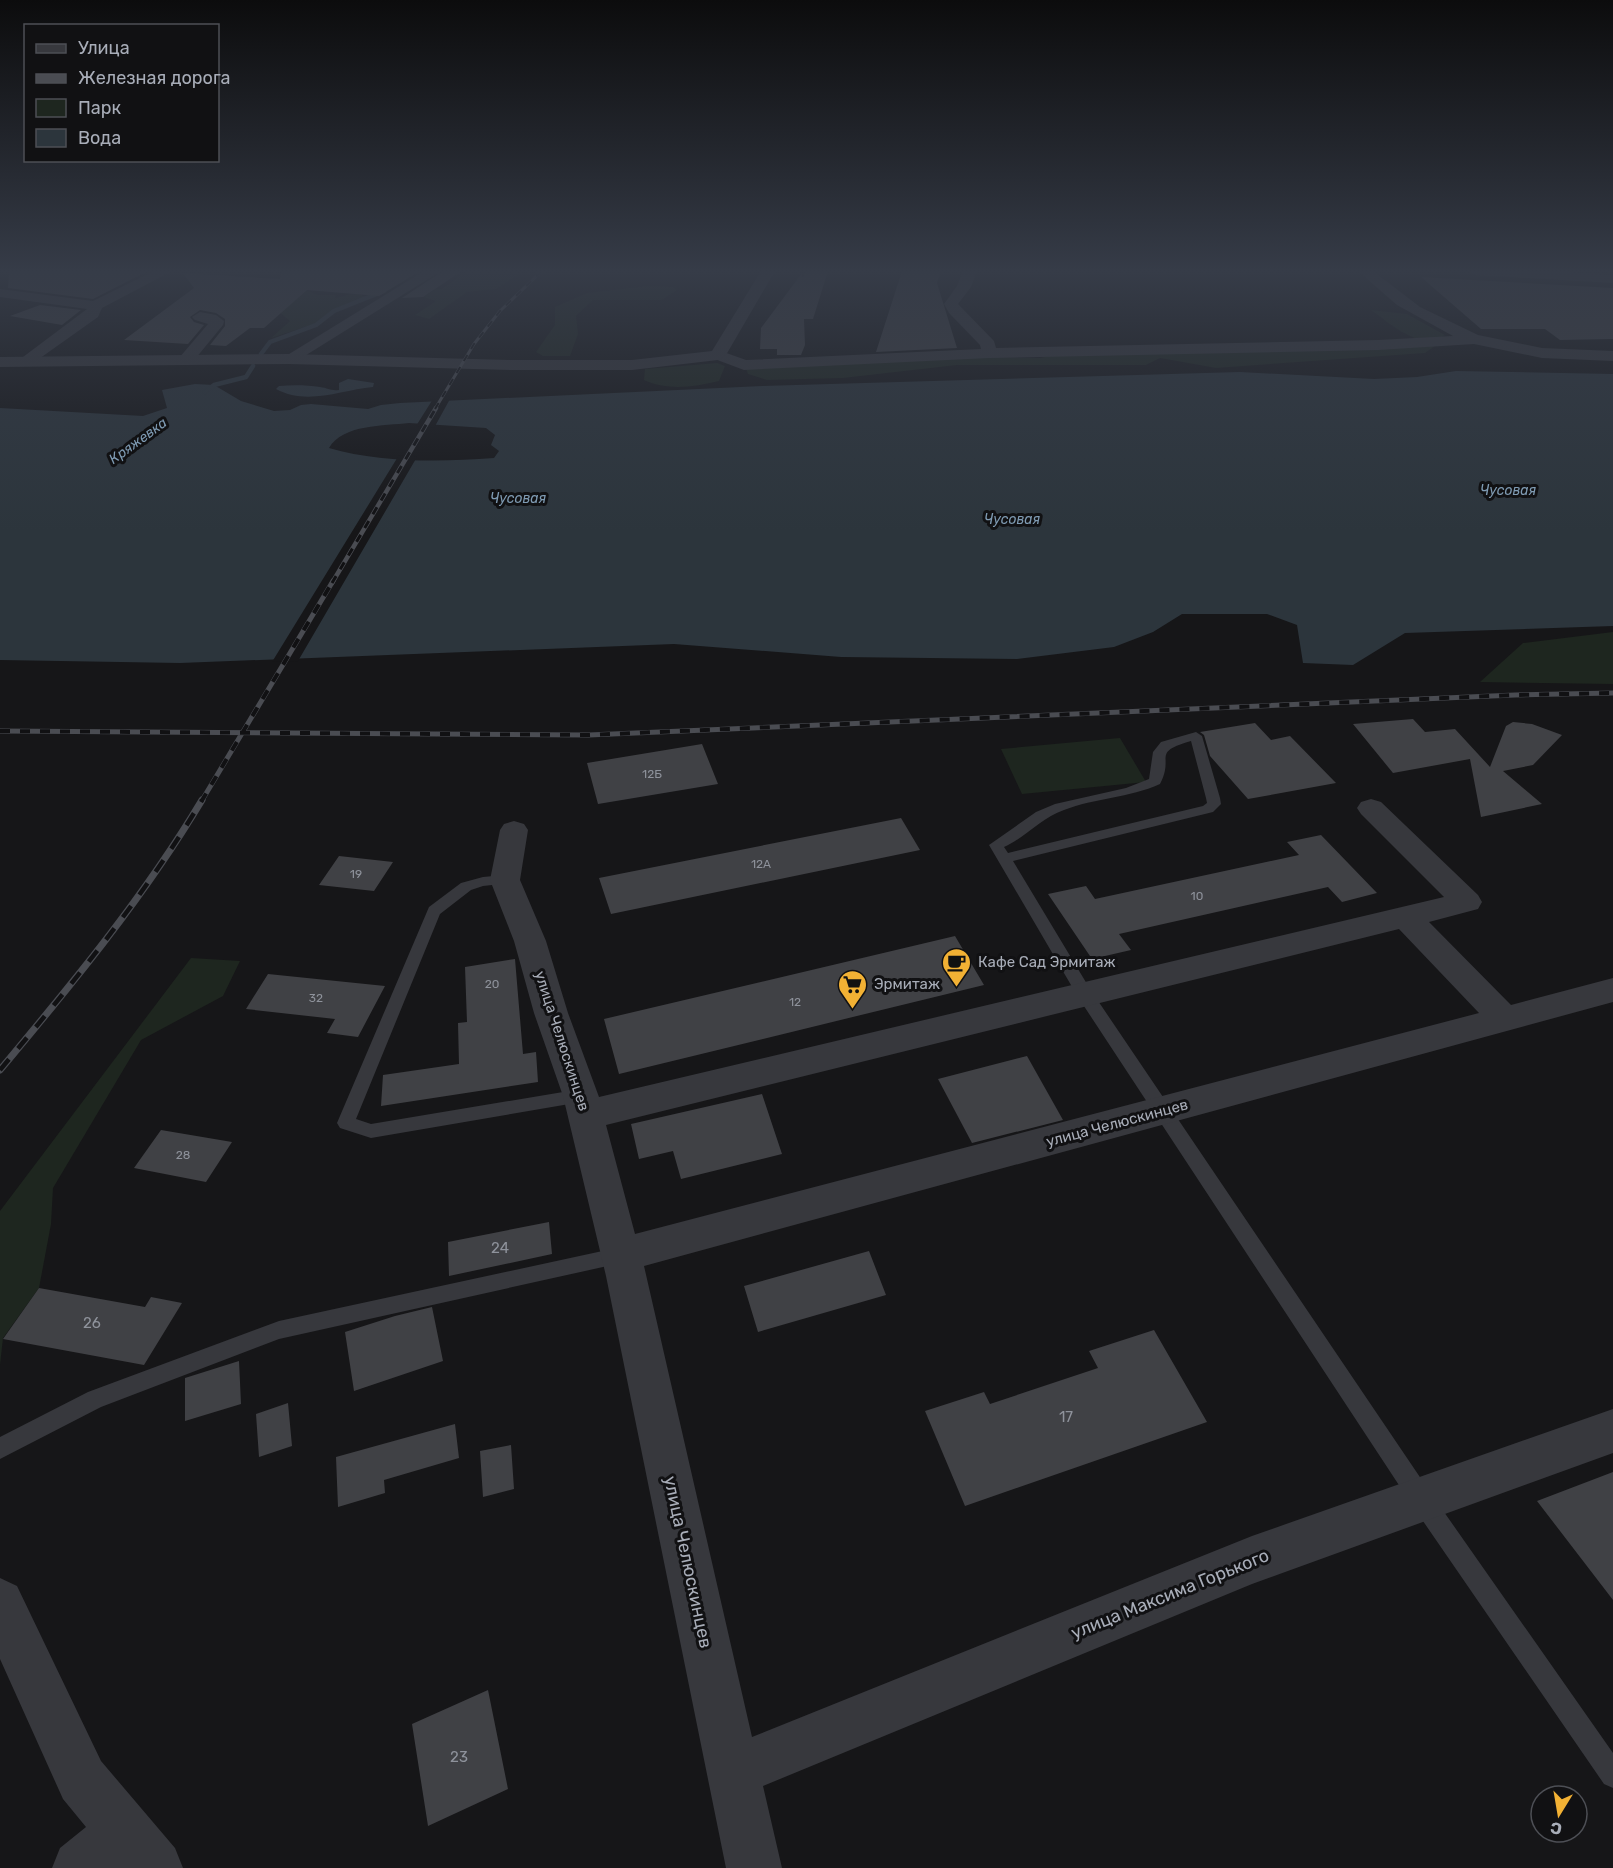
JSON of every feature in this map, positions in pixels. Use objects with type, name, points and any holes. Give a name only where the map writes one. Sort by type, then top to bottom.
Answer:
[{"type":"street","points":[[23,363],[30,358]]},
{"type":"street","points":[[0,362],[289,359],[511,365],[632,365],[691,358]]},
{"type":"street","points":[[726,358],[744,365],[883,358]]},
{"type":"street","points":[[584,1106],[1084,993],[1467,902],[1371,808]]},
{"type":"street","points":[[505,880],[514,830]]},
{"type":"street","name":"улица Челюскинцев","points":[[505,880],[530,941],[551,1013],[584,1106],[621,1255],[754,1868]]},
{"type":"street","points":[[1405,916],[1505,1019]]},
{"type":"street","name":"улица Челюскинцев","points":[[621,1255],[1613,990]]},
{"type":"street","name":"улица Максима Горького","points":[[733,1772],[1252,1560],[1613,1431]]},
{"type":"street","points":[[0,1603],[82,1780],[140,1850],[80,1868]]},
{"type":"lane","points":[[1004,859],[1208,809],[1214,804],[1196,736],[1165,746],[1159,752],[1155,781],[1143,788],[1082,800],[1044,812],[1015,836],[996,845],[1004,859],[1084,993],[1422,1500],[1612,1769]]},
{"type":"lane","points":[[505,880],[480,880],[454,893],[434,910],[346,1123],[371,1131],[584,1106]]},
{"type":"lane","points":[[0,1448],[95,1399],[279,1330],[621,1255]]},
{"type":"green space","points":[[964,358],[1160,358],[1146,365],[957,365],[843,378],[767,380],[748,374],[746,368]]},
{"type":"green space","points":[[1161,358],[1353,358],[1216,368]]},
{"type":"green space","points":[[717,363],[725,366],[719,381],[672,387],[644,380],[645,369]]},
{"type":"green space","points":[[1613,632],[1613,684],[1480,682],[1523,643]]},
{"type":"green space","points":[[1120,738],[1146,782],[1022,794],[1001,749]]},
{"type":"green space","points":[[191,958],[240,961],[223,996],[141,1040],[53,1188],[51,1224],[39,1288],[3,1338],[0,1365],[0,1211]]},
{"type":"water","name":"Чусовая","points":[[1456,371],[1613,374],[1613,626],[1405,633],[1353,665],[1303,663],[1297,625],[1267,614],[1182,614],[1153,632],[1114,647],[1017,659],[841,657],[674,644],[180,663],[0,660],[0,408],[143,416],[167,408],[162,390],[195,384],[214,385],[241,401],[274,411],[290,410],[311,404],[368,409],[400,403],[762,386],[1240,372],[1374,379],[1417,377]],"holes":[[[409,423],[486,428],[495,435],[491,445],[499,451],[494,458],[390,459],[329,448],[344,434],[376,426]]]},
{"type":"water","points":[[348,379],[374,383],[373,387],[312,397],[288,394],[276,389],[279,386],[300,385],[339,390],[339,383]]},
{"type":"pier","points":[[433,399],[450,399],[434,428],[416,426]]},
{"type":"pier","points":[[399,455],[417,457],[298,661],[272,662]]},
{"type":"building","points":[[1413,719],[1425,732],[1455,729],[1490,767],[1506,726],[1513,722],[1532,724],[1562,735],[1533,765],[1503,771],[1542,804],[1481,817],[1470,759],[1393,773],[1353,724]]},
{"type":"building","points":[[1255,723],[1271,740],[1290,736],[1336,783],[1248,799],[1210,756],[1204,735],[1200,732]]},
{"type":"building","points":[[702,744],[718,784],[598,804],[587,763]]},
{"type":"building","points":[[901,818],[920,850],[611,914],[599,878]]},
{"type":"building","points":[[1321,835],[1377,893],[1342,902],[1328,887],[1119,934],[1131,950],[1092,959],[1048,894],[1086,886],[1095,899],[1299,855],[1287,842]]},
{"type":"building","points":[[339,856],[393,862],[374,891],[319,885]]},
{"type":"building","points":[[955,936],[984,985],[619,1074],[604,1019]]},
{"type":"building","points":[[515,959],[523,1054],[536,1052],[538,1082],[381,1106],[383,1075],[459,1064],[458,1023],[467,1022],[465,967]]},
{"type":"building","points":[[268,974],[385,986],[358,1037],[327,1033],[335,1019],[246,1009]]},
{"type":"building","points":[[1027,1056],[1063,1120],[972,1143],[938,1079]]},
{"type":"building","points":[[762,1094],[782,1154],[681,1179],[673,1151],[639,1159],[631,1124]]},
{"type":"building","points":[[161,1130],[232,1142],[206,1182],[134,1168]]},
{"type":"building","points":[[549,1222],[552,1254],[449,1276],[448,1242]]},
{"type":"building","points":[[869,1251],[886,1295],[758,1332],[744,1286]]},
{"type":"building","points":[[39,1288],[145,1307],[151,1297],[182,1303],[144,1365],[3,1339]]},
{"type":"building","points":[[432,1307],[443,1361],[354,1391],[345,1332]]},
{"type":"building","points":[[1154,1330],[1207,1422],[965,1506],[925,1411],[984,1392],[990,1404],[1098,1368],[1089,1351]]},
{"type":"building","points":[[239,1361],[241,1404],[185,1421],[185,1378]]},
{"type":"building","points":[[288,1403],[292,1446],[259,1457],[256,1414]]},
{"type":"building","points":[[455,1424],[459,1458],[384,1480],[385,1493],[338,1507],[336,1457]]},
{"type":"building","points":[[511,1445],[514,1489],[483,1497],[480,1451]]},
{"type":"building","points":[[1613,1472],[1613,1600],[1537,1501]]},
{"type":"building","points":[[488,1690],[508,1789],[428,1826],[412,1724]]},
{"type":"waterway","name":"Кряжевка","points":[[205,392],[214,385],[246,377],[253,366]]},
{"type":"railway","points":[[435,409],[465,358]]},
{"type":"railway","points":[[332,583],[436,408]]},
{"type":"railway","points":[[242,733],[333,581]]},
{"type":"railway","points":[[242,733],[589,735],[1515,695],[1613,693]]},
{"type":"railway","points":[[0,731],[242,733]]},
{"type":"railway","points":[[201,802],[242,733]]},
{"type":"railway","points":[[0,1070],[132,905],[202,800]]},
{"type":"place","name":"Кафе Сад Эрмитаж","points":[[957,988]]},
{"type":"place","name":"Эрмитаж","points":[[853,1010]]}]
